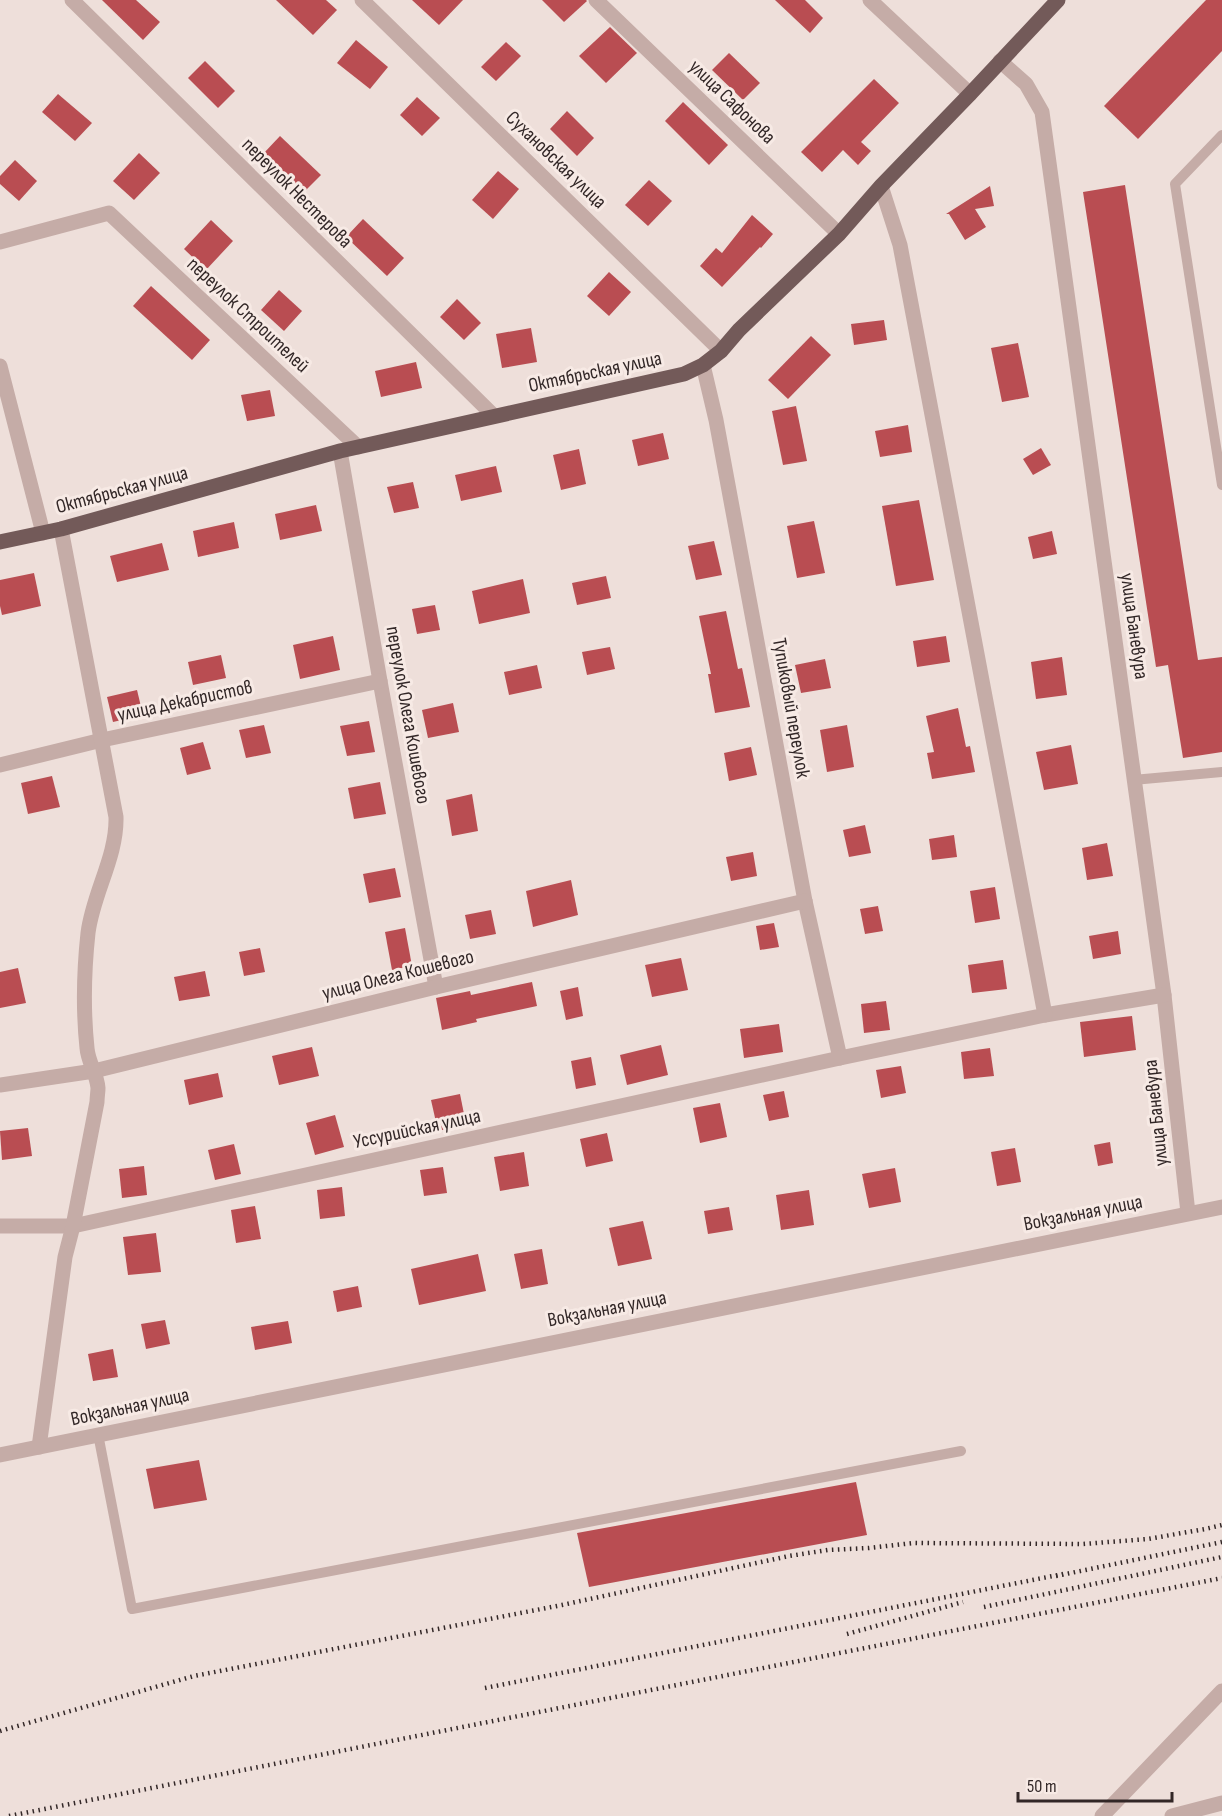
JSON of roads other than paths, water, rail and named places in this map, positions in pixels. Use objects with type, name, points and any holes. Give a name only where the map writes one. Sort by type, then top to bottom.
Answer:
[{"type":"main road","name":"Октябрьская улица","points":[[0,542],[61,529],[340,451],[684,374],[703,365],[721,351],[739,330],[838,234],[1058,0]]},
{"type":"street","name":"переулок Нестерова","points":[[72,0],[494,416]]},
{"type":"street","name":"Сухановская улица","points":[[362,0],[721,351]]},
{"type":"street","name":"улица Сафонова","points":[[596,0],[838,234]]},
{"type":"street","points":[[870,0],[970,94]]},
{"type":"street","name":"улица Баневура","points":[[1000,61],[1026,84],[1042,112],[1164,994],[1188,1213]]},
{"type":"street","points":[[881,186],[900,245],[1045,1015]]},
{"type":"street","name":"переулок Строителей","points":[[0,242],[109,213],[358,447]]},
{"type":"street","name":"Тупиковый переулок","points":[[703,365],[716,420],[805,901],[840,1058]]},
{"type":"street","points":[[0,366],[43,533]]},
{"type":"street","name":"переулок Олега Кошевого","points":[[340,451],[436,987]]},
{"type":"street","points":[[39,1448],[65,1257],[97,1102],[98,1087],[88,1058],[87,1046],[85,979],[88,931],[116,830],[116,817],[102,740],[61,529]]},
{"type":"street","name":"улица Декабристов","points":[[0,765],[102,740],[380,681]]},
{"type":"street","name":"улица Олега Кошевого","points":[[0,1085],[94,1071],[436,987],[805,901]]},
{"type":"street","name":"Уссурийская улица","points":[[0,1226],[73,1226],[840,1058],[1045,1015],[1164,994]]},
{"type":"street","name":"Вокзальная улица","points":[[0,1455],[1222,1207]]},
{"type":"street","points":[[1102,1816],[1222,1691]]},
{"type":"street","points":[[1172,1816],[1222,1803]]},
{"type":"lane","points":[[1222,135],[1176,184],[1222,485]]},
{"type":"lane","points":[[1133,780],[1222,772]]},
{"type":"lane","points":[[98,1434],[132,1609],[962,1451]]},
{"type":"railway","points":[[0,1731],[194,1676],[562,1605],[789,1556],[828,1550],[913,1543],[1083,1544],[1148,1539],[1222,1525]]},
{"type":"railway","points":[[1056,1576],[1222,1542]]},
{"type":"railway","points":[[984,1607],[1222,1557]]},
{"type":"railway","points":[[485,1688],[1063,1574]]},
{"type":"railway","points":[[9,1816],[1222,1578]]},
{"type":"railway","points":[[847,1634],[963,1602]]}]
